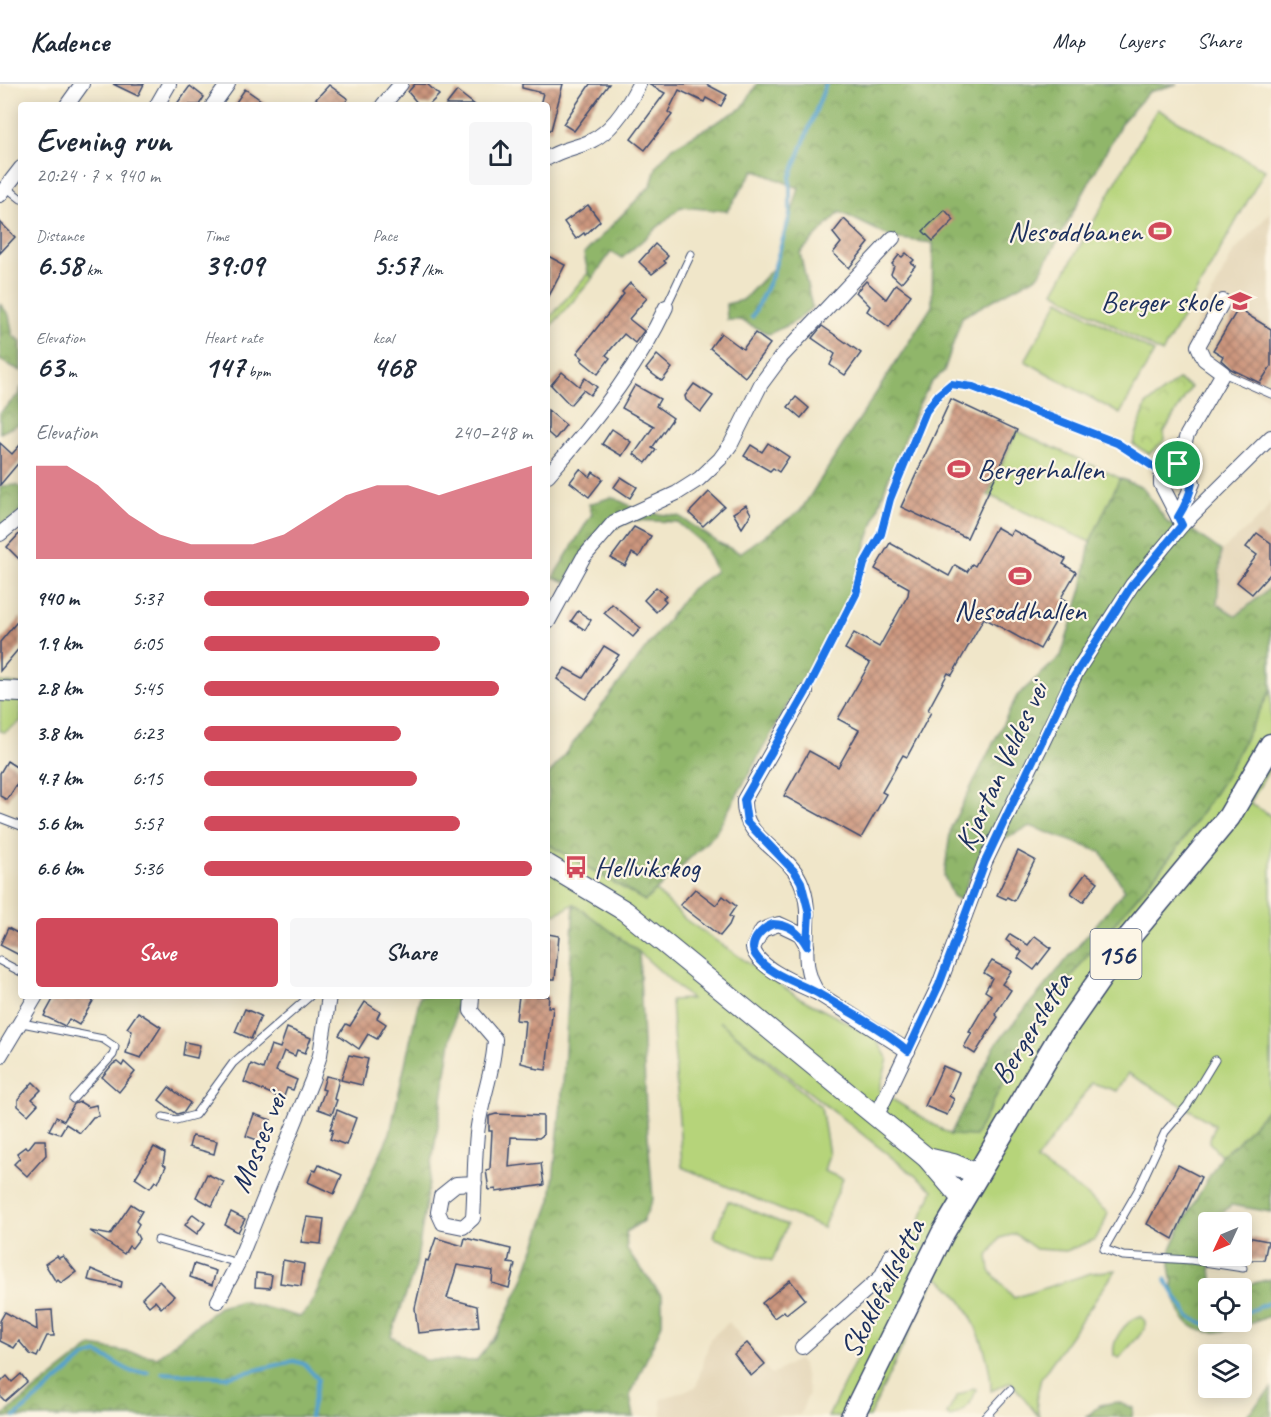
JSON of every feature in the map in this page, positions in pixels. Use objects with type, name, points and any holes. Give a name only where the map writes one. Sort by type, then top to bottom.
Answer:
[{"type":"main road","points":[[0,691],[18,692]]},
{"type":"main road","name":"Bergersletta","points":[[969,1187],[1080,1004],[1127,940],[1229,817],[1271,745]]},
{"type":"main road","points":[[550,866],[625,911],[927,1158],[969,1187]]},
{"type":"main road","points":[[927,1158],[953,1164],[969,1187]]},
{"type":"main road","name":"Skoklefallsletta","points":[[852,1417],[914,1289],[969,1187]]},
{"type":"street","points":[[69,102],[82,84]]},
{"type":"street","points":[[159,102],[169,84]]},
{"type":"street","points":[[215,102],[228,84]]},
{"type":"street","points":[[386,102],[401,84]]},
{"type":"street","points":[[550,157],[589,142],[603,132],[624,108],[639,84]]},
{"type":"street","points":[[3,191],[18,172]]},
{"type":"street","points":[[550,618],[584,558],[614,522],[677,493],[699,479],[720,459],[731,444],[761,384],[781,357],[893,238]]},
{"type":"street","points":[[1180,521],[1161,484],[1163,473],[1168,467],[1178,464],[1187,435],[1223,373],[1204,359],[1198,345],[1223,301]]},
{"type":"street","points":[[550,473],[606,406],[650,339],[666,307]]},
{"type":"street","name":"Kjartan Veldes vei","points":[[876,1117],[939,985],[985,862],[1068,686],[1132,585],[1180,521],[1271,437]]},
{"type":"street","name":"Kjartan Veldes vei","points":[[1178,464],[1188,468],[1193,483],[1180,521]]},
{"type":"street","points":[[0,534],[18,519]]},
{"type":"street","points":[[806,692],[754,781],[744,806],[747,822],[795,872],[801,882],[809,913],[807,969],[810,983],[819,994]]},
{"type":"street","points":[[807,946],[800,934],[791,928],[773,924],[757,935],[753,948],[756,957],[767,966],[819,994],[908,1051]]},
{"type":"street","points":[[0,1056],[34,999]]},
{"type":"street","name":"Mosses vei","points":[[218,1302],[238,1263],[312,1080],[320,1055],[329,999]]},
{"type":"street","points":[[472,999],[471,1011],[495,1040],[494,1066],[484,1090],[476,1136],[475,1183]]},
{"type":"street","points":[[802,1347],[881,1277],[892,1254]]},
{"type":"lane","points":[[3,191],[18,198]]},
{"type":"lane","points":[[666,307],[691,254]]},
{"type":"lane","points":[[1223,373],[1271,394]]},
{"type":"lane","points":[[806,692],[856,594],[864,564],[881,534],[890,499],[926,411],[939,394],[951,384],[973,387],[1117,443],[1163,473]]},
{"type":"lane","points":[[0,818],[18,825]]},
{"type":"lane","points":[[0,961],[18,970]]},
{"type":"lane","points":[[163,1117],[176,1120],[195,1115],[233,1063],[307,999]]},
{"type":"lane","points":[[22,1023],[37,1028],[96,1038],[115,1047],[114,1054],[73,1099]]},
{"type":"lane","points":[[1215,1060],[1187,1106],[1165,1132],[1138,1191],[1104,1249],[1123,1256],[1175,1258],[1243,1268]]},
{"type":"lane","points":[[158,1240],[238,1263]]},
{"type":"lane","points":[[985,1417],[1010,1390]]},
{"type":"shaded area","name":"Berger skole","points":[[1271,212],[1271,400],[1184,348],[1233,253]]},
{"type":"shaded area","points":[[1271,501],[1271,587],[1236,616],[1217,604],[1221,551],[1263,515]]},
{"type":"shaded area","points":[[729,1322],[772,1375],[798,1359],[803,1365],[809,1393],[800,1415],[662,1417],[661,1399],[696,1387],[710,1339]]},
{"type":"green space","points":[[757,84],[1177,84],[1149,92],[1122,122],[1039,275],[962,317],[944,371],[931,383],[918,406],[886,485],[851,591],[715,834],[645,901],[550,845],[550,773],[691,589],[716,571],[703,544],[677,522],[632,520],[591,539],[566,582],[553,577],[592,514],[589,504],[612,497],[645,513],[679,516],[719,543],[740,553],[801,510],[932,306],[933,243],[893,238],[840,212],[800,253],[812,307],[794,322],[769,334],[740,320],[727,320],[726,304],[743,300],[776,265],[799,188],[754,170],[727,211],[681,207],[622,258],[611,252],[593,278],[588,273],[584,254],[651,185],[657,165],[673,147],[742,108]]},
{"type":"green space","name":"Nesoddbanen","points":[[1157,109],[1265,170],[1162,353],[1054,292]]},
{"type":"green space","points":[[588,273],[593,278],[550,328],[550,318]]},
{"type":"green space","points":[[1059,300],[1154,352],[1120,414],[1025,361]]},
{"type":"green space","points":[[0,304],[9,315],[13,336],[18,339],[18,369],[0,360]]},
{"type":"green space","points":[[1178,380],[1191,387],[1164,432],[1165,440],[1149,454],[1133,444],[1146,405]]},
{"type":"green space","points":[[18,395],[18,424],[0,433],[0,413]]},
{"type":"green space","points":[[1017,431],[1120,478],[1090,542],[988,495]]},
{"type":"green space","points":[[1120,478],[1143,488],[1168,523],[1189,528],[1221,551],[1217,604],[1236,616],[1271,587],[1271,689],[1224,779],[1177,849],[1083,961],[1023,1045],[975,1136],[950,1135],[996,1044],[1125,890],[1101,852],[1030,826],[1004,839],[989,834],[960,900],[953,896],[944,876],[951,827],[1017,696],[1061,656],[1082,589],[1090,542]]},
{"type":"green space","points":[[0,486],[18,486],[18,514],[0,529]]},
{"type":"green space","points":[[0,682],[18,685],[18,723],[5,732],[0,731]]},
{"type":"green space","points":[[1271,689],[1271,766],[1250,803],[1271,816],[1271,1105],[1236,1144],[1221,1155],[1209,1142],[1215,1125],[1128,1073],[1117,1091],[1092,1083],[1036,1161],[1084,1193],[1108,1213],[1102,1229],[1094,1240],[1066,1251],[1036,1249],[1015,1234],[1000,1238],[988,1256],[990,1271],[1014,1298],[1091,1273],[1116,1270],[1041,1378],[1036,1400],[1039,1417],[1011,1382],[991,1391],[987,1361],[976,1327],[959,1297],[936,1277],[869,1417],[828,1417],[892,1286],[933,1190],[719,1021],[821,1107],[829,1154],[824,1171],[843,1179],[823,1228],[682,1167],[671,1000],[691,999],[639,952],[574,904],[556,914],[550,911],[550,845],[645,901],[656,891],[686,920],[798,997],[875,1037],[888,1059],[879,1091],[949,1134],[975,1136],[1023,1045],[1083,961],[1177,849],[1224,779]]},
{"type":"green space","points":[[574,904],[639,952],[646,1110],[653,1199],[643,1221],[626,1232],[627,1250],[662,1296],[662,1324],[630,1396],[634,1417],[1,1417],[92,1346],[157,1357],[219,1307],[242,1301],[300,1317],[310,1306],[390,1133],[419,999],[458,999],[416,1266],[391,1336],[425,1360],[476,1361],[498,1333],[523,1280],[551,1200],[563,1084]]},
{"type":"green space","points":[[1271,1105],[1271,1212],[1231,1205],[1224,1212],[1198,1212],[1198,1266],[1211,1266],[1212,1278],[1198,1278],[1198,1329],[1185,1321],[1177,1307],[1169,1257],[1188,1213],[1221,1155],[1236,1144]]},
{"type":"green space","points":[[728,1201],[787,1225],[772,1261],[713,1237]]},
{"type":"green space","points":[[1271,1279],[1271,1315],[1252,1323],[1252,1283]]},
{"type":"green space","points":[[1140,1316],[1145,1321],[1145,1329],[1119,1358],[1114,1355],[1117,1337],[1125,1326]]},
{"type":"green space","points":[[973,1388],[976,1389],[975,1394],[970,1403],[959,1413],[950,1417],[947,1414],[957,1396]]},
{"type":"green space","points":[[1271,1389],[1271,1417],[1245,1417]]},
{"type":"green space","points":[[1117,1402],[1133,1408],[1132,1417],[1086,1417],[1100,1405]]},
{"type":"building","points":[[113,84],[144,84],[138,96]]},
{"type":"building","points":[[415,84],[427,84],[439,95],[432,102],[416,102],[408,92]]},
{"type":"building","points":[[522,84],[563,84],[551,130],[550,102],[541,102],[543,93],[522,88]]},
{"type":"building","points":[[590,84],[609,84],[574,131],[563,124]]},
{"type":"building","points":[[648,84],[706,84],[727,95],[721,106],[706,98],[704,102],[679,90],[668,112],[672,115],[645,150],[631,139],[665,93]]},
{"type":"building","points":[[329,85],[348,99],[346,102],[315,102]]},
{"type":"building","points":[[190,86],[204,97],[201,102],[178,102]]},
{"type":"building","points":[[245,89],[264,102],[236,102]]},
{"type":"building","points":[[457,91],[471,102],[448,102]]},
{"type":"building","points":[[588,205],[600,221],[585,235],[584,233],[576,239],[564,222]]},
{"type":"building","points":[[945,210],[954,220],[933,241],[923,231]]},
{"type":"building","points":[[844,219],[869,243],[849,268],[833,253],[841,243],[833,233]]},
{"type":"building","points":[[0,222],[15,237],[0,253]]},
{"type":"building","points":[[655,244],[668,256],[664,261],[666,263],[652,274],[639,262]]},
{"type":"building","points":[[906,253],[914,260],[911,263],[915,266],[901,283],[891,274],[894,266],[892,264],[899,255],[902,257]]},
{"type":"building","points":[[550,257],[565,265],[550,294]]},
{"type":"building","points":[[866,281],[886,299],[896,284],[911,295],[889,327],[867,311],[870,306],[856,292]]},
{"type":"building","points":[[630,283],[647,298],[629,319],[644,331],[635,343],[624,334],[606,355],[610,358],[598,374],[581,360],[583,358],[577,353],[624,294],[622,292]]},
{"type":"building","points":[[1238,309],[1271,329],[1271,366],[1260,383],[1231,369],[1221,360],[1223,356],[1213,350]]},
{"type":"building","points":[[822,326],[861,353],[845,375],[830,365],[835,354],[812,338]]},
{"type":"building","points":[[721,333],[743,349],[755,333],[770,344],[745,377],[710,348]]},
{"type":"building","points":[[657,355],[672,368],[662,381],[646,369]]},
{"type":"building","points":[[562,372],[579,386],[585,378],[597,387],[590,395],[583,390],[570,405],[551,385]]},
{"type":"building","points":[[694,384],[713,396],[701,412],[686,400],[685,396]]},
{"type":"building","points":[[635,385],[660,399],[656,406],[673,418],[652,448],[656,450],[646,463],[634,454],[654,426],[622,408]]},
{"type":"building","points":[[796,397],[809,408],[801,418],[788,407]]},
{"type":"building","name":"Bergerhallen","points":[[951,399],[1017,430],[967,538],[901,507]]},
{"type":"building","points":[[550,412],[566,425],[555,439],[550,435]]},
{"type":"building","points":[[612,429],[631,442],[622,456],[602,444]]},
{"type":"building","points":[[0,443],[12,454],[18,447],[18,464],[0,485]]},
{"type":"building","points":[[768,443],[789,457],[779,472],[773,468],[770,471],[744,456],[751,445],[762,452]]},
{"type":"building","points":[[580,469],[590,477],[593,472],[603,479],[589,497],[570,482]]},
{"type":"building","points":[[621,477],[637,487],[630,498],[614,487]]},
{"type":"building","points":[[709,492],[724,506],[703,526],[689,513]]},
{"type":"building","points":[[746,505],[751,514],[742,528],[733,513]]},
{"type":"building","points":[[634,527],[651,536],[639,557],[632,553],[625,566],[611,558]]},
{"type":"building","points":[[996,527],[1010,535],[1013,530],[1066,559],[1063,564],[1076,572],[1061,598],[1067,601],[1040,649],[984,618],[952,675],[948,673],[928,710],[931,712],[907,757],[903,755],[882,792],[886,794],[861,838],[784,796],[809,751],[838,767],[859,730],[838,719],[870,663],[845,649],[854,633],[879,647],[908,595],[909,588],[875,569],[890,543],[949,576],[955,565],[967,572],[972,564],[975,566]]},
{"type":"building","points":[[1257,533],[1271,543],[1271,573],[1252,594],[1237,582],[1257,555],[1246,547]]},
{"type":"building","points":[[18,535],[18,558],[7,547]]},
{"type":"building","points":[[656,587],[666,596],[663,598],[666,601],[656,612],[644,600]]},
{"type":"building","points":[[612,604],[641,628],[633,637],[604,613]]},
{"type":"building","points":[[578,611],[591,620],[585,630],[571,621]]},
{"type":"building","points":[[18,621],[18,650],[0,671],[0,642]]},
{"type":"building","points":[[604,646],[619,655],[586,699],[557,679],[565,668],[583,678]]},
{"type":"building","points":[[7,761],[18,768],[18,783],[7,800],[0,796],[0,773]]},
{"type":"building","points":[[1018,851],[1035,860],[1014,901],[997,895]]},
{"type":"building","points":[[1086,873],[1098,882],[1083,902],[1071,893]]},
{"type":"building","points":[[695,889],[716,905],[723,896],[736,906],[729,916],[732,918],[729,925],[720,936],[680,905]]},
{"type":"building","points":[[8,928],[18,933],[18,954],[0,945]]},
{"type":"building","points":[[550,934],[559,936],[555,979],[550,979]]},
{"type":"building","points":[[1010,934],[1028,945],[1035,936],[1051,948],[1034,970],[1018,958],[1022,952],[1006,940]]},
{"type":"building","points":[[992,961],[1011,971],[1002,984],[1011,990],[995,1014],[998,1017],[975,1054],[964,1047],[972,1033],[969,1032],[991,995],[985,991],[992,978],[984,973]]},
{"type":"building","points":[[53,999],[94,999],[79,1025],[69,1019],[65,1026],[44,1016]]},
{"type":"building","points":[[519,999],[549,999],[548,1007],[553,1007],[546,1070],[521,1063],[525,1021],[516,1020]]},
{"type":"building","points":[[365,1002],[380,1012],[377,1018],[386,1024],[377,1039],[368,1034],[359,1049],[339,1035],[346,1024],[350,1026]]},
{"type":"building","points":[[245,1009],[261,1016],[251,1039],[235,1032]]},
{"type":"building","points":[[138,1012],[161,1027],[141,1058],[126,1053],[132,1031],[127,1028]]},
{"type":"building","points":[[287,1028],[311,1038],[305,1053],[297,1050],[295,1056],[284,1051],[276,1071],[297,1080],[293,1090],[287,1088],[283,1099],[244,1082],[251,1064],[263,1069],[271,1045],[280,1048]]},
{"type":"building","points":[[185,1042],[200,1045],[197,1058],[183,1055]]},
{"type":"building","points":[[349,1055],[368,1059],[362,1085],[341,1080]]},
{"type":"building","points":[[117,1062],[122,1066],[124,1062],[135,1072],[119,1092],[102,1077]]},
{"type":"building","points":[[943,1066],[959,1073],[949,1096],[954,1099],[947,1115],[925,1106]]},
{"type":"building","points":[[326,1076],[339,1079],[334,1099],[337,1100],[332,1114],[318,1109],[325,1090],[322,1089]]},
{"type":"building","points":[[33,1082],[41,1090],[32,1099],[38,1104],[28,1115],[18,1106],[18,1099]]},
{"type":"building","points":[[169,1087],[190,1103],[184,1112],[177,1114],[159,1100]]},
{"type":"building","points":[[80,1102],[88,1107],[96,1105],[99,1116],[93,1117],[80,1133],[66,1124],[60,1134],[49,1130],[56,1117],[64,1121],[74,1104]]},
{"type":"building","points":[[337,1110],[356,1118],[346,1145],[330,1139],[333,1130],[330,1129]]},
{"type":"building","points":[[254,1114],[271,1120],[263,1142],[246,1136]]},
{"type":"building","points":[[496,1114],[543,1116],[543,1135],[539,1138],[511,1137],[509,1167],[541,1163],[544,1185],[496,1192],[496,1189],[489,1190],[486,1170],[490,1169],[492,1131],[489,1131],[489,1116]]},
{"type":"building","points":[[192,1136],[217,1141],[214,1154],[189,1147]]},
{"type":"building","points":[[35,1140],[45,1140],[46,1155],[27,1176],[14,1164],[20,1158],[17,1153],[25,1147],[28,1149]]},
{"type":"building","points":[[154,1147],[165,1153],[163,1164],[166,1166],[158,1183],[155,1181],[150,1188],[135,1178]]},
{"type":"building","points":[[319,1165],[342,1175],[334,1194],[308,1182],[313,1170],[316,1171]]},
{"type":"building","points":[[1178,1165],[1201,1177],[1173,1239],[1147,1224]]},
{"type":"building","points":[[207,1174],[224,1182],[212,1206],[196,1197]]},
{"type":"building","points":[[131,1204],[142,1211],[136,1221],[139,1224],[135,1231],[139,1239],[132,1248],[129,1246],[124,1254],[90,1231],[110,1235]]},
{"type":"building","points":[[231,1212],[245,1219],[238,1232],[225,1225]]},
{"type":"building","points":[[193,1214],[205,1223],[197,1234],[185,1225]]},
{"type":"building","points":[[307,1217],[324,1219],[321,1244],[301,1242]]},
{"type":"building","points":[[436,1238],[463,1246],[465,1238],[511,1249],[508,1263],[515,1264],[509,1288],[492,1283],[493,1271],[457,1265],[447,1298],[477,1306],[479,1327],[418,1333],[415,1308],[426,1260],[428,1261]]},
{"type":"building","points":[[1252,1238],[1268,1241],[1264,1260],[1252,1260]]},
{"type":"building","points":[[57,1256],[59,1258],[63,1256],[76,1272],[61,1283],[58,1280],[56,1282],[45,1264]]},
{"type":"building","points":[[283,1260],[304,1264],[301,1286],[280,1283]]},
{"type":"building","points":[[194,1264],[216,1271],[212,1285],[190,1277]]},
{"type":"building","points":[[91,1269],[122,1282],[121,1287],[88,1280]]},
{"type":"building","points":[[256,1273],[272,1275],[270,1288],[255,1287]]},
{"type":"building","points":[[790,1280],[805,1299],[786,1314],[784,1311],[774,1318],[762,1303]]},
{"type":"building","points":[[159,1281],[174,1296],[161,1308],[155,1301],[149,1306],[142,1298]]},
{"type":"building","points":[[52,1310],[54,1336],[47,1336],[37,1357],[30,1354],[19,1341],[14,1348],[0,1341],[0,1321],[5,1312],[37,1330],[36,1311]]},
{"type":"building","points":[[747,1343],[765,1364],[751,1376],[734,1354]]},
{"type":"building","points":[[21,1374],[27,1382],[5,1401],[0,1396],[0,1383],[7,1376],[12,1382]]},
{"type":"waterway","points":[[752,317],[772,276],[790,215],[790,178],[826,84]]},
{"type":"waterway","points":[[1165,1279],[1189,1317],[1198,1321]]},
{"type":"waterway","points":[[1252,1310],[1271,1302]]},
{"type":"waterway","points":[[15,1417],[85,1357],[98,1353],[132,1372],[148,1372]]},
{"type":"waterway","points":[[162,1373],[226,1377],[294,1361],[304,1364],[318,1379],[310,1417]]},
{"type":"place","name":"Nesoddbanen","points":[[1160,231]]},
{"type":"place","name":"Berger skole","points":[[1240,301]]},
{"type":"place","name":"Bergerhallen","points":[[959,469]]},
{"type":"place","name":"Nesoddhallen","points":[[1020,576]]},
{"type":"place","name":"Hellvikskog","points":[[576,867]]},
{"type":"route","points":[[951,384],[973,387],[1117,443],[1139,455],[1163,473],[1168,467],[1178,464],[1188,468],[1192,474],[1193,483],[1184,508],[1178,517],[1182,525],[1132,585],[1068,686],[985,862],[939,985],[908,1051],[898,1042],[760,961],[754,952],[754,941],[762,930],[773,924],[791,928],[800,934],[807,946],[809,913],[801,882],[788,864],[757,835],[747,822],[744,814],[744,800],[841,626],[856,594],[864,564],[881,534],[890,499],[910,448],[926,411],[939,394],[951,384]]}]
